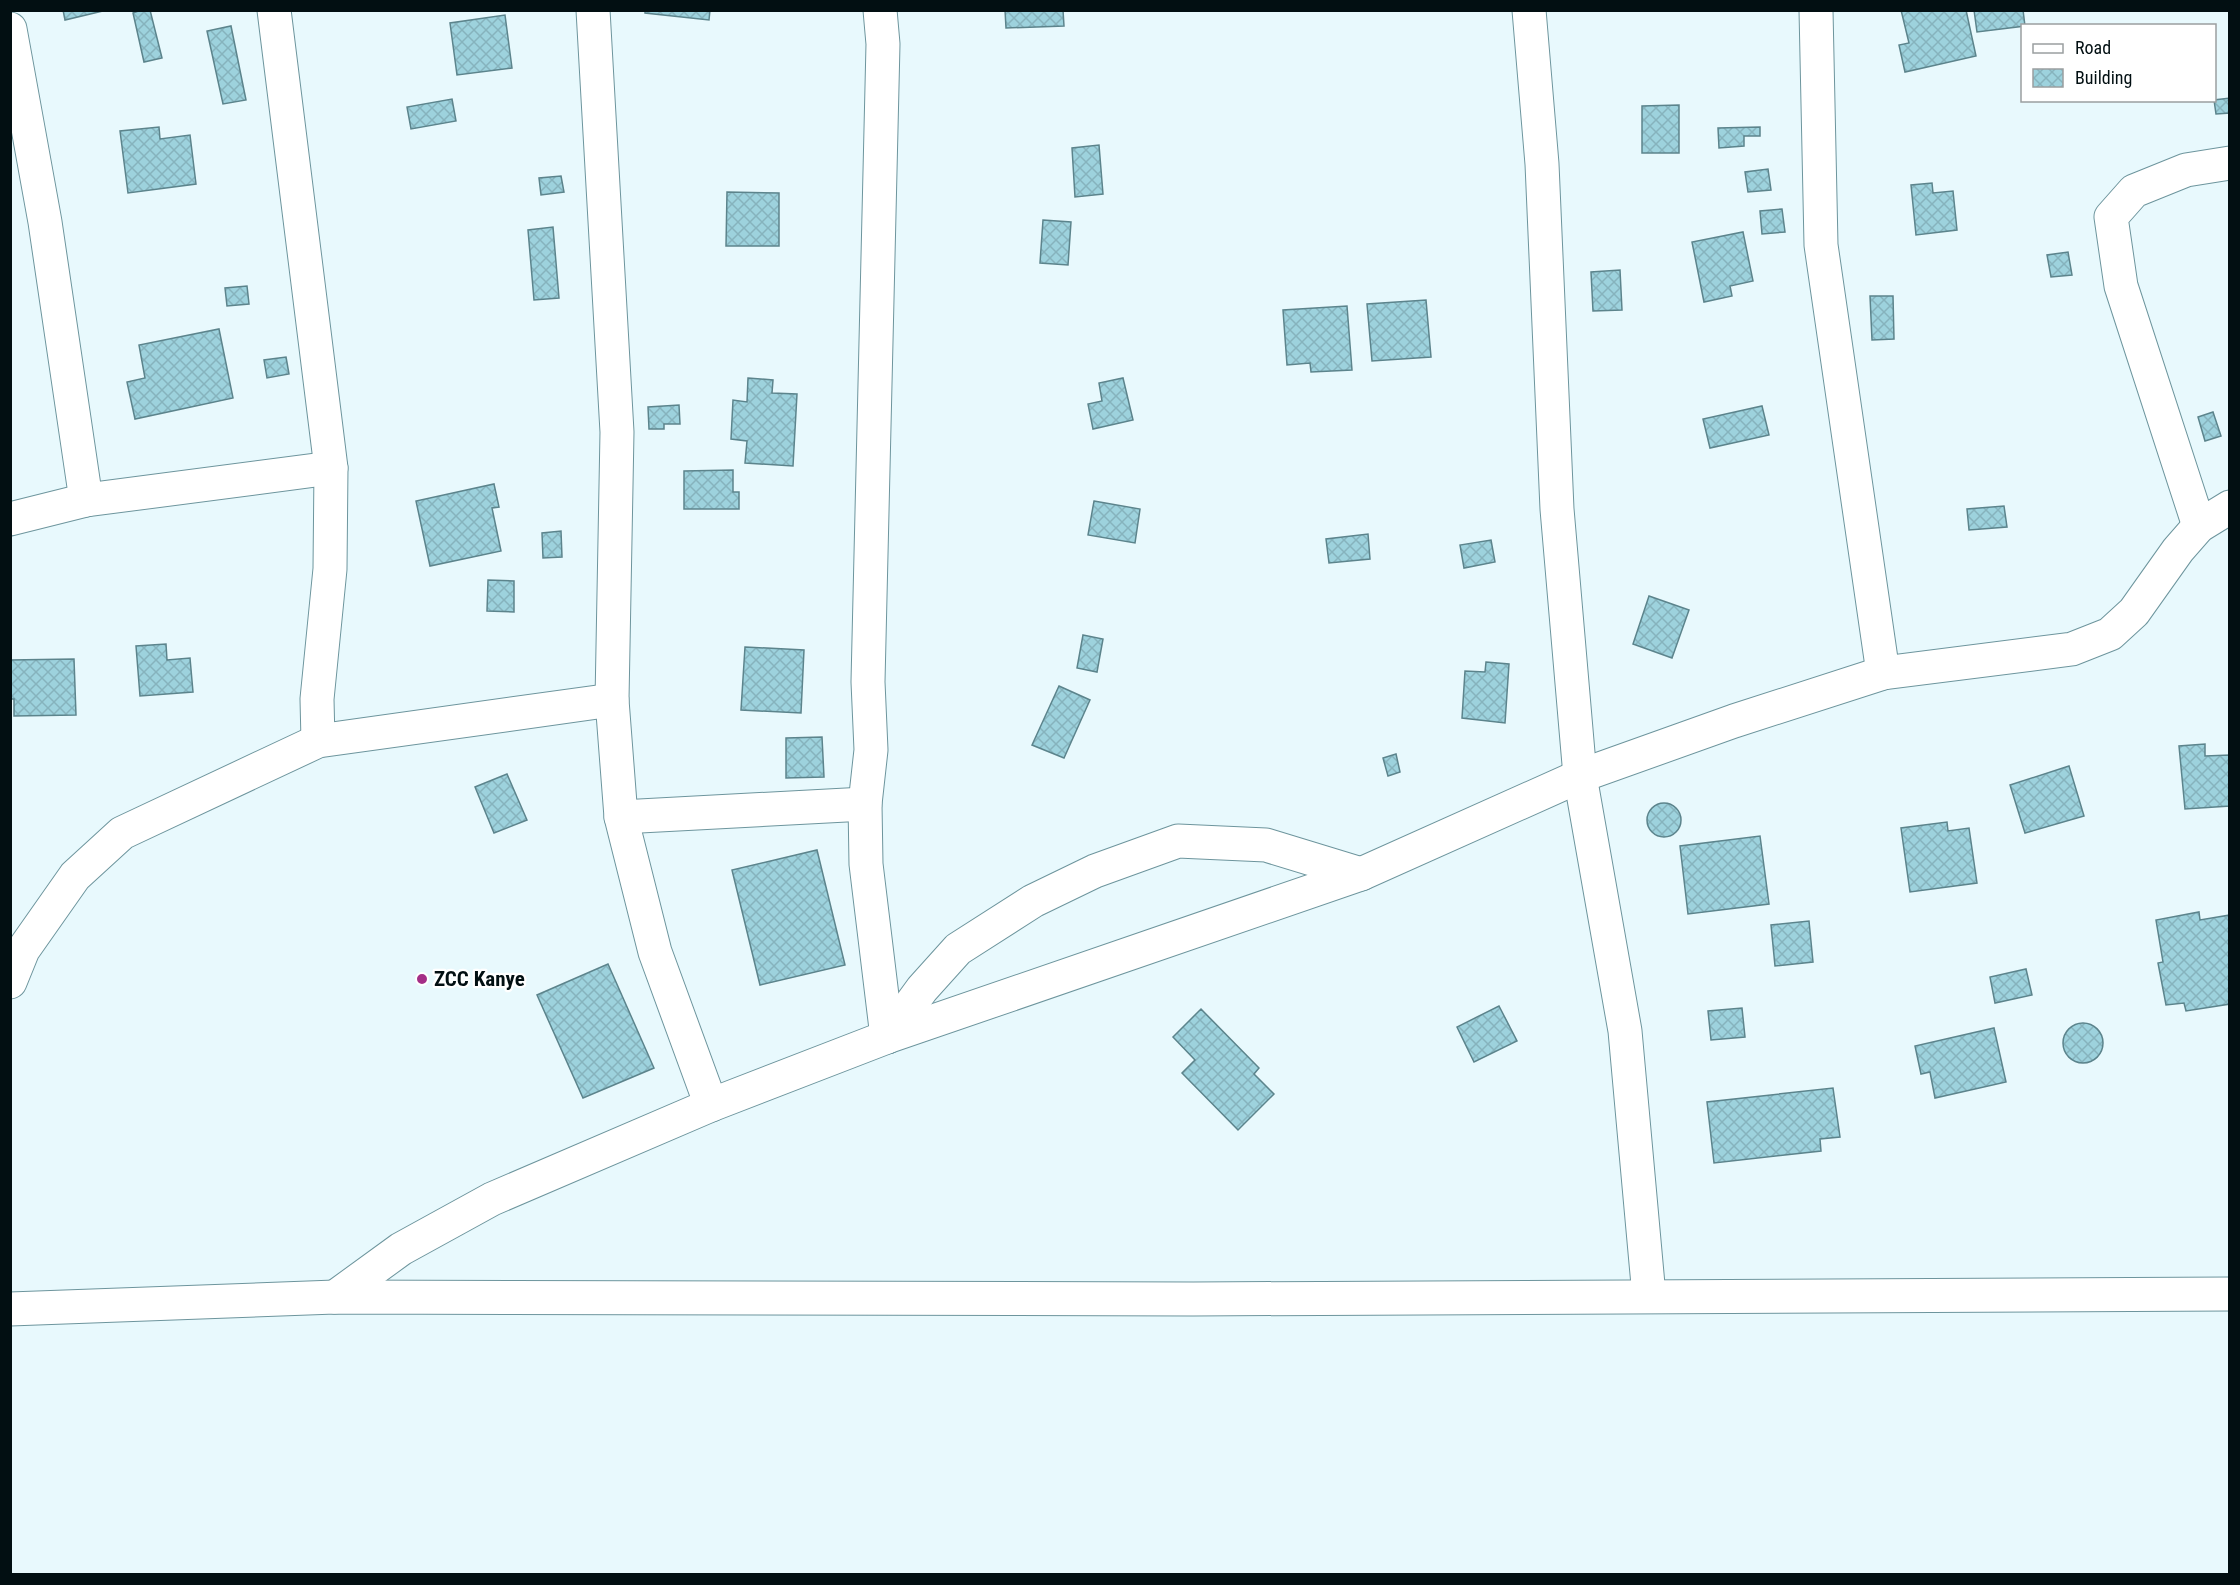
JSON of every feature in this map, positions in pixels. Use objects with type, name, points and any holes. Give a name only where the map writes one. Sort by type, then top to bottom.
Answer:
[{"type":"street","points":[[274,10],[331,468],[330,569],[317,699],[318,741]]},
{"type":"street","points":[[593,10],[617,432],[612,700],[621,816],[655,952],[711,1105]]},
{"type":"street","points":[[880,10],[883,44],[868,682],[871,750],[865,804],[866,864],[887,1037]]},
{"type":"street","points":[[1529,10],[1542,164],[1557,509],[1580,776],[1625,1031],[1649,1296]]},
{"type":"street","points":[[1816,10],[1821,245],[1882,673]]},
{"type":"street","points":[[10,29],[45,222],[86,500]]},
{"type":"street","points":[[2199,526],[2121,286],[2111,217],[2134,191],[2186,170],[2229,163]]},
{"type":"street","points":[[10,519],[86,500],[331,468]]},
{"type":"street","points":[[335,1297],[400,1249],[492,1200],[711,1105],[887,1037],[1361,874],[1580,776],[1734,721],[1882,673],[2072,649],[2110,634],[2134,612],[2178,550],[2199,526],[2229,507]]},
{"type":"street","points":[[10,982],[23,950],[75,876],[122,833],[318,741],[612,700]]},
{"type":"street","points":[[621,816],[865,804]]},
{"type":"street","points":[[887,1037],[922,989],[958,949],[1043,896],[1095,871],[1178,841],[1266,845],[1361,874]]},
{"type":"street","points":[[10,1309],[335,1297],[1193,1299],[2229,1294]]},
{"type":"building","points":[[63,10],[107,10],[65,20]]},
{"type":"building","points":[[150,10],[162,58],[144,62],[133,13]]},
{"type":"building","points":[[645,10],[710,10],[709,20],[645,13]]},
{"type":"building","points":[[1005,10],[1063,10],[1064,26],[1006,28]]},
{"type":"building","points":[[1901,10],[1966,10],[1976,56],[1905,72],[1899,45],[1909,43]]},
{"type":"building","points":[[1974,10],[2023,10],[2025,24],[2021,24],[2021,26],[1977,32]]},
{"type":"building","points":[[505,15],[512,68],[457,75],[450,23]]},
{"type":"building","points":[[231,26],[246,100],[223,104],[207,31]]},
{"type":"building","points":[[2230,98],[2230,113],[2216,114],[2216,100]]},
{"type":"building","points":[[452,99],[456,121],[411,129],[407,107]]},
{"type":"building","points":[[1679,105],[1679,153],[1642,153],[1642,106]]},
{"type":"building","points":[[159,127],[160,139],[190,135],[196,184],[128,193],[120,131]]},
{"type":"building","points":[[1760,127],[1760,136],[1744,136],[1744,146],[1719,148],[1718,128]]},
{"type":"building","points":[[1099,145],[1103,194],[1075,197],[1072,148]]},
{"type":"building","points":[[1768,169],[1771,190],[1748,192],[1745,172]]},
{"type":"building","points":[[561,176],[564,192],[541,195],[539,178]]},
{"type":"building","points":[[1932,183],[1933,193],[1953,191],[1957,230],[1916,235],[1911,185]]},
{"type":"building","points":[[727,192],[779,193],[779,246],[726,246]]},
{"type":"building","points":[[1782,209],[1785,232],[1762,234],[1760,211]]},
{"type":"building","points":[[1043,220],[1071,222],[1068,265],[1040,263]]},
{"type":"building","points":[[553,227],[559,298],[534,300],[528,230]]},
{"type":"building","points":[[1743,232],[1753,281],[1730,286],[1732,296],[1704,302],[1692,242]]},
{"type":"building","points":[[2068,252],[2072,275],[2051,277],[2047,255]]},
{"type":"building","points":[[1620,270],[1622,310],[1593,311],[1591,272]]},
{"type":"building","points":[[247,286],[249,304],[227,306],[225,288]]},
{"type":"building","points":[[1870,296],[1893,296],[1894,339],[1872,340]]},
{"type":"building","points":[[1426,300],[1431,357],[1372,361],[1367,304]]},
{"type":"building","points":[[1347,306],[1352,370],[1311,372],[1310,363],[1287,365],[1283,310]]},
{"type":"building","points":[[219,329],[233,398],[135,419],[127,382],[145,378],[139,345]]},
{"type":"building","points":[[286,357],[289,374],[267,378],[264,360]]},
{"type":"building","points":[[748,378],[773,380],[772,393],[797,394],[793,466],[745,463],[747,441],[731,439],[733,400],[747,402]]},
{"type":"building","points":[[1123,378],[1133,420],[1093,429],[1088,404],[1102,401],[1099,383]]},
{"type":"building","points":[[679,405],[680,424],[664,424],[664,429],[649,429],[648,407]]},
{"type":"building","points":[[1762,406],[1769,435],[1710,448],[1703,419]]},
{"type":"building","points":[[2213,412],[2221,436],[2205,441],[2198,417]]},
{"type":"building","points":[[733,470],[733,492],[739,492],[739,509],[684,509],[684,471]]},
{"type":"building","points":[[494,484],[499,507],[492,508],[501,551],[430,566],[416,501]]},
{"type":"building","points":[[1094,501],[1140,509],[1135,543],[1088,535]]},
{"type":"building","points":[[2004,506],[2007,527],[1969,530],[1967,509]]},
{"type":"building","points":[[561,531],[562,557],[543,558],[542,533]]},
{"type":"building","points":[[1368,534],[1370,559],[1329,563],[1326,539]]},
{"type":"building","points":[[1491,540],[1495,562],[1464,568],[1460,545]]},
{"type":"building","points":[[488,580],[514,581],[514,612],[487,611]]},
{"type":"building","points":[[1649,596],[1689,610],[1672,658],[1633,644]]},
{"type":"building","points":[[1083,635],[1103,639],[1097,672],[1077,668]]},
{"type":"building","points":[[166,644],[167,660],[190,658],[193,692],[140,696],[136,646]]},
{"type":"building","points":[[745,647],[804,650],[801,713],[741,710]]},
{"type":"building","points":[[74,659],[76,715],[14,716],[14,699],[10,699],[10,660]]},
{"type":"building","points":[[1486,662],[1509,664],[1505,723],[1462,718],[1465,671],[1485,672]]},
{"type":"building","points":[[1059,686],[1090,700],[1064,758],[1032,745]]},
{"type":"building","points":[[822,737],[824,777],[786,778],[786,738]]},
{"type":"building","points":[[2205,744],[2205,756],[2230,755],[2230,806],[2185,809],[2179,746]]},
{"type":"building","points":[[1396,754],[1400,772],[1388,776],[1383,758]]},
{"type":"building","points":[[2069,766],[2084,816],[2025,833],[2010,785]]},
{"type":"building","points":[[507,774],[527,820],[494,833],[475,787]]},
{"type":"building","points":[[1664,803],[1676,808],[1681,820],[1676,832],[1664,837],[1652,832],[1647,820],[1652,808]]},
{"type":"building","points":[[1947,822],[1948,831],[1969,828],[1977,883],[1910,892],[1901,828]]},
{"type":"building","points":[[1760,836],[1769,904],[1688,914],[1680,846]]},
{"type":"building","points":[[817,850],[845,965],[760,985],[732,870]]},
{"type":"building","points":[[2199,912],[2200,920],[2230,915],[2230,1004],[2186,1011],[2184,1003],[2166,1005],[2158,963],[2163,962],[2156,920]]},
{"type":"building","points":[[1809,921],[1813,962],[1775,966],[1771,925]]},
{"type":"building","points":[[608,964],[654,1068],[583,1098],[537,995]]},
{"type":"building","points":[[2026,969],[2032,995],[1995,1003],[1990,977]]},
{"type":"building","points":[[1499,1006],[1517,1041],[1474,1062],[1457,1027]]},
{"type":"building","points":[[1742,1008],[1745,1037],[1711,1040],[1708,1011]]},
{"type":"building","points":[[1201,1009],[1259,1068],[1254,1074],[1274,1094],[1238,1130],[1182,1073],[1195,1060],[1173,1037]]},
{"type":"building","points":[[2083,1023],[2091,1024],[2097,1029],[2102,1035],[2102,1051],[2097,1057],[2091,1062],[2083,1063],[2075,1062],[2069,1057],[2064,1051],[2063,1043],[2064,1035],[2069,1029],[2075,1024]]},
{"type":"building","points":[[1994,1028],[2006,1082],[1935,1098],[1930,1072],[1921,1074],[1915,1046]]},
{"type":"building","points":[[1833,1088],[1840,1137],[1820,1139],[1821,1151],[1714,1163],[1707,1102]]},
{"type":"place","name":"ZCC Kanye","points":[[422,979]]}]
